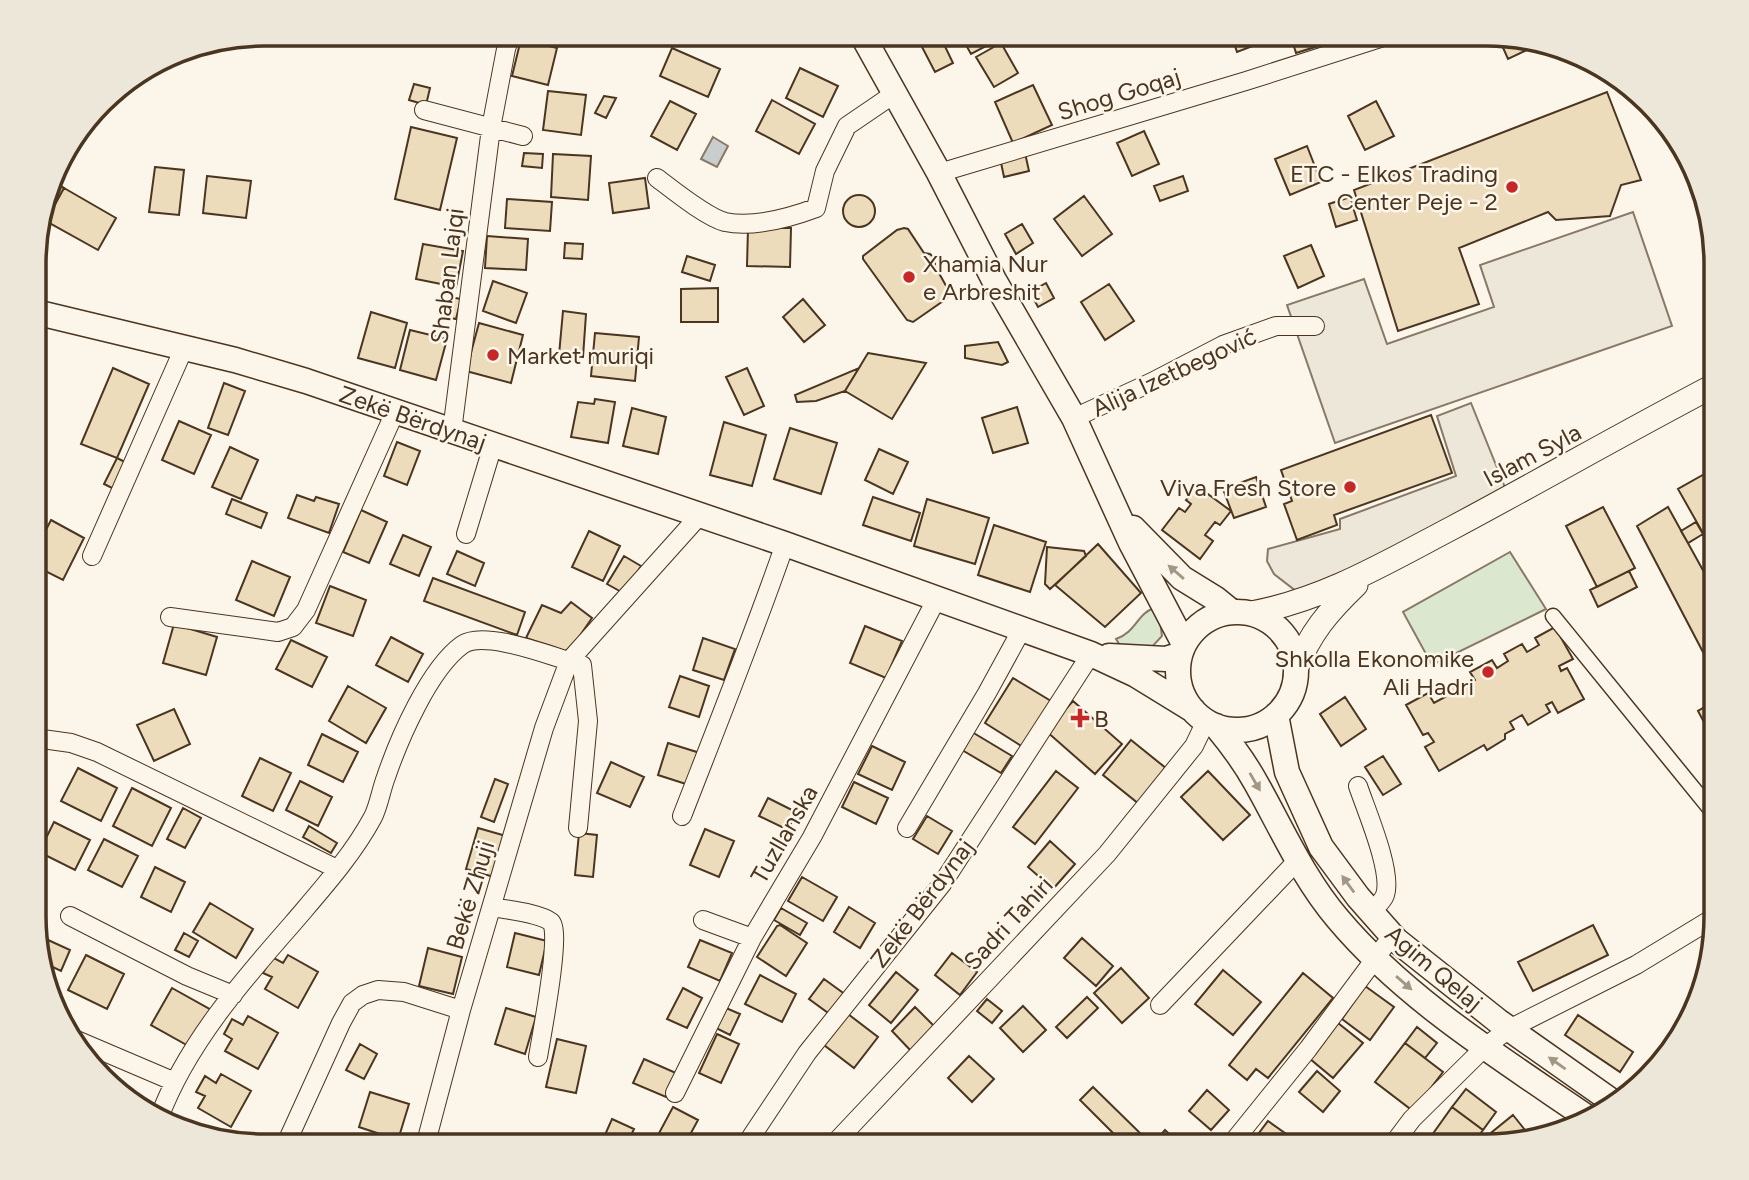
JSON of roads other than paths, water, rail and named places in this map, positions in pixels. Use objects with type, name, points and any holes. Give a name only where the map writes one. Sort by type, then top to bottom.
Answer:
[{"type":"main road","name":"Alija Izetbegović","points":[[868,45],[939,173],[994,280],[1074,418],[1130,543],[1182,649]]},
{"type":"main road","name":"Zekë Bërdynaj","points":[[45,314],[247,363],[785,544],[1091,654],[1136,675],[1205,719],[1239,730],[1252,728],[1276,715]]},
{"type":"main road","name":"Alija Izetbegović","points":[[1118,512],[1182,578],[1241,612]]},
{"type":"main road","points":[[1205,719],[1183,695],[1178,678],[1182,649],[1196,628],[1212,617],[1241,612],[1269,621],[1283,634],[1292,650],[1296,669],[1294,686],[1287,702],[1276,715]]},
{"type":"main road","name":"Zekë Bërdynaj","points":[[1091,654],[1128,659],[1166,659],[1182,649]]},
{"type":"main road","name":"Agim Qelaj","points":[[1276,715],[1287,772],[1321,847],[1371,912],[1392,936],[1509,1029],[1606,1097]]},
{"type":"main road","name":"Agim Qelaj","points":[[1205,719],[1255,781],[1297,861],[1337,918],[1376,959],[1485,1047],[1577,1114]]},
{"type":"street","name":"Shog Goqaj","points":[[939,173],[1358,45]]},
{"type":"street","name":"Shaban Lajqi","points":[[452,431],[491,128],[507,46]]},
{"type":"street","points":[[657,178],[724,222],[757,223],[796,216],[816,208],[825,171],[847,126],[894,94]]},
{"type":"street","points":[[424,110],[523,136]]},
{"type":"street","name":"Alija Izetbegović","points":[[1074,418],[1223,345],[1276,326],[1315,326]]},
{"type":"street","points":[[92,556],[184,348]]},
{"type":"street","name":"Islam Syla","points":[[1241,612],[1285,607],[1324,593],[1703,391]]},
{"type":"street","points":[[170,617],[278,632],[293,627],[306,610],[327,568],[395,412]]},
{"type":"street","points":[[466,534],[493,445]]},
{"type":"street","name":"Bekë Zhuji","points":[[428,1134],[461,1010],[544,728],[569,661],[700,515]]},
{"type":"street","points":[[682,816],[748,648],[785,544]]},
{"type":"street","name":"Islam Syla","points":[[1296,669],[1305,646],[1327,613],[1372,569]]},
{"type":"street","name":"Tuzllanska","points":[[675,1093],[752,938],[813,837],[936,600]]},
{"type":"street","points":[[1553,616],[1703,800]]},
{"type":"street","points":[[906,828],[1022,629]]},
{"type":"street","points":[[163,1110],[175,1082],[233,995],[356,845],[374,815],[387,774],[428,686],[463,644],[483,639],[582,665],[588,721],[578,828]]},
{"type":"street","name":"Zekë Bërdynaj","points":[[753,1134],[807,1053],[942,884],[1091,654]]},
{"type":"street","name":"Sadri Tahiri","points":[[843,1134],[1107,854],[1194,746],[1205,719]]},
{"type":"street","points":[[45,739],[71,743],[97,752],[337,869]]},
{"type":"street","points":[[1358,786],[1375,832],[1387,881],[1385,895],[1371,912]]},
{"type":"street","points":[[1160,1005],[1297,861]]},
{"type":"street","points":[[492,907],[550,921],[554,926],[553,958],[538,1057]]},
{"type":"street","points":[[69,916],[187,976],[233,995]]},
{"type":"street","points":[[704,919],[752,938]]},
{"type":"street","name":"Agim Qelaj","points":[[1485,1047],[1509,1029],[1636,965],[1703,924]]},
{"type":"street","points":[[1239,1134],[1308,1049],[1392,936]]},
{"type":"street","points":[[290,1134],[341,1023],[352,1003],[363,995],[378,990],[404,992],[461,1010]]},
{"type":"street","points":[[87,1044],[175,1082]]},
{"type":"street","points":[[1401,1134],[1412,1119],[1485,1047]]},
{"type":"place","name":"ETC - Elkos Trading Center Peje - 2","points":[[1512,187]]},
{"type":"place","name":"Xhamia Nur e Arbreshit","points":[[909,277]]},
{"type":"place","name":"Market muriqi","points":[[493,355]]},
{"type":"place","name":"Viva Fresh Store","points":[[1350,487]]},
{"type":"place","name":"Shkolla Ekonomike Ali Hadri","points":[[1488,672]]},
{"type":"place","name":"B","points":[[1080,718]]}]
